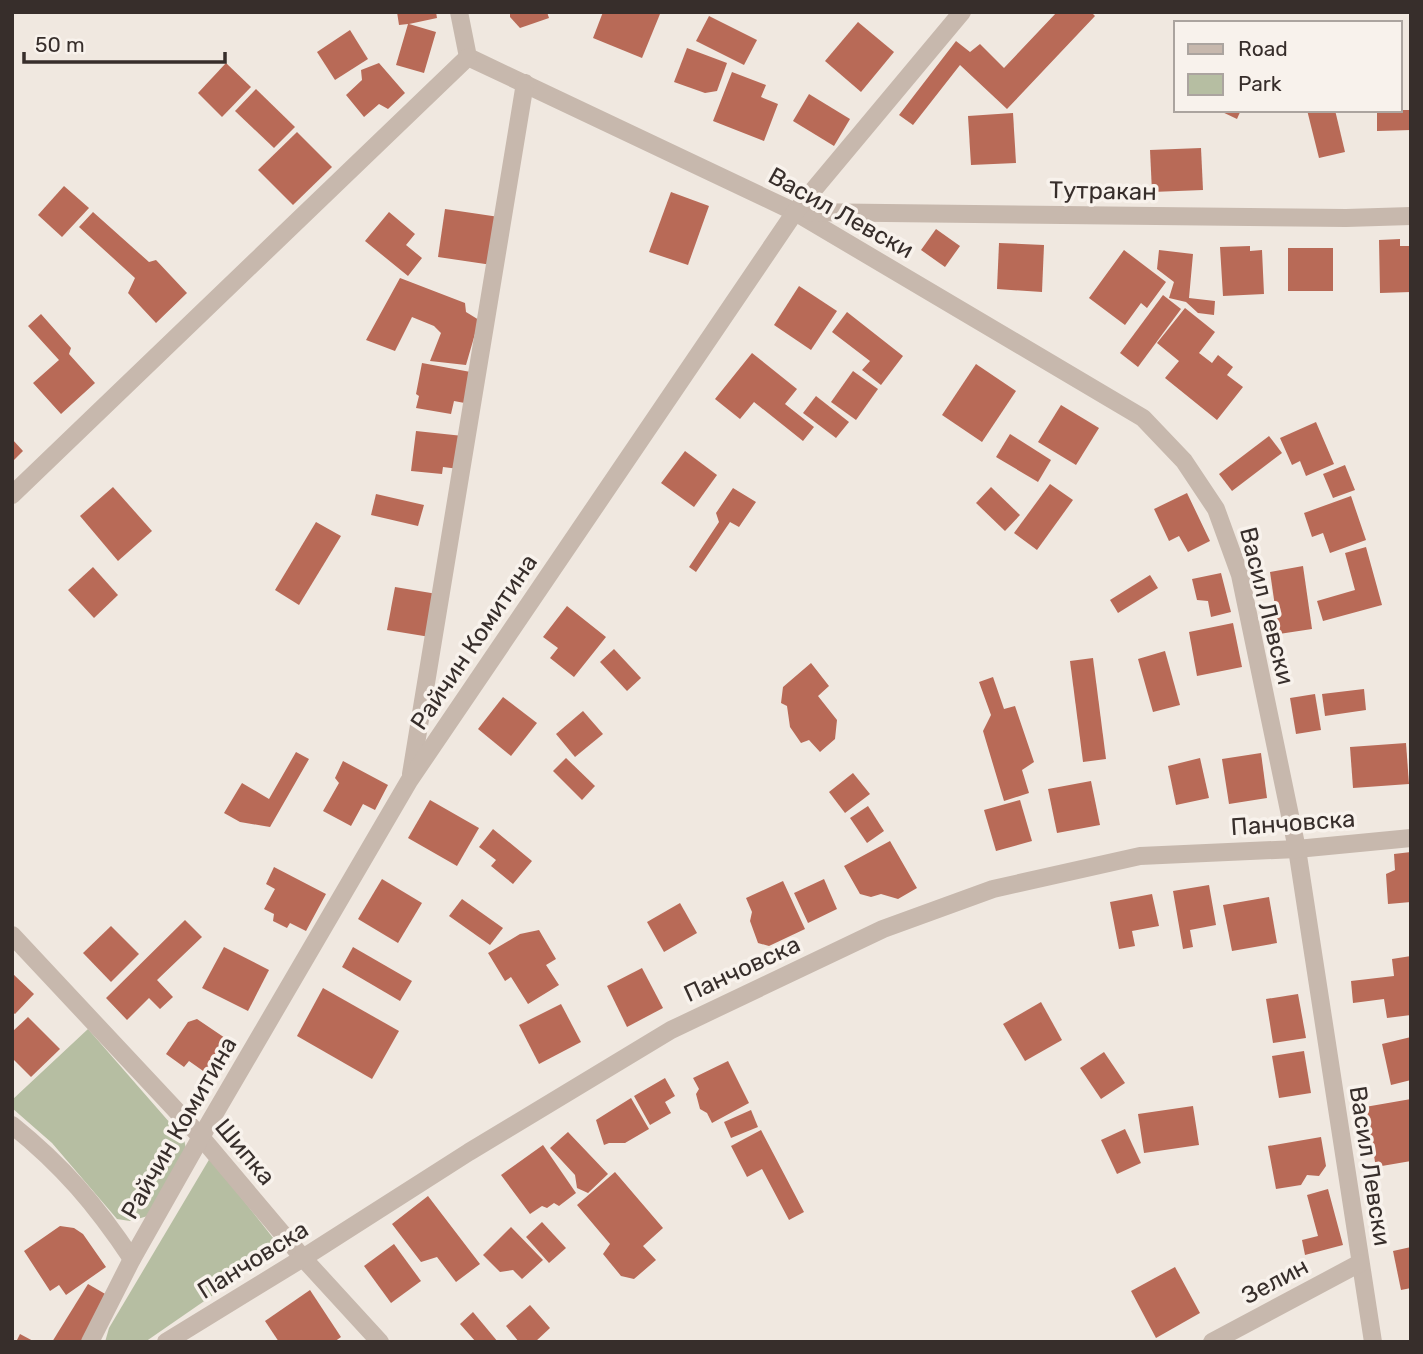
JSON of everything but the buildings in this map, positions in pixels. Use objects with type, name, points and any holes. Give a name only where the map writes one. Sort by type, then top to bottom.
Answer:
[{"type":"street","points":[[12,495],[468,57],[459,12]]},
{"type":"street","name":"Райчин Комитина","points":[[90,1342],[132,1259],[201,1137],[410,781],[795,212],[962,12]]},
{"type":"street","name":"Васил Левски","points":[[468,57],[795,212],[1143,418],[1184,461],[1216,509],[1240,575],[1297,849],[1373,1342]]},
{"type":"street","points":[[410,781],[524,83]]},
{"type":"street","name":"Тутракан","points":[[795,212],[1346,218],[1411,216]]},
{"type":"street","name":"Панчовска","points":[[166,1342],[469,1152],[671,1030],[883,929],[993,889],[1140,856],[1297,849],[1411,838]]},
{"type":"street","name":"Шипка","points":[[12,935],[201,1137],[303,1258],[380,1342]]},
{"type":"street","points":[[12,1125],[48,1155],[103,1214],[132,1259]]},
{"type":"street","name":"Зелин","points":[[1212,1342],[1360,1263]]},
{"type":"green space","points":[[88,1029],[184,1139],[186,1149],[148,1216],[130,1221],[117,1219],[52,1143],[12,1108],[12,1100]]},
{"type":"green space","points":[[210,1158],[281,1248],[145,1342],[105,1342],[109,1328]]}]
